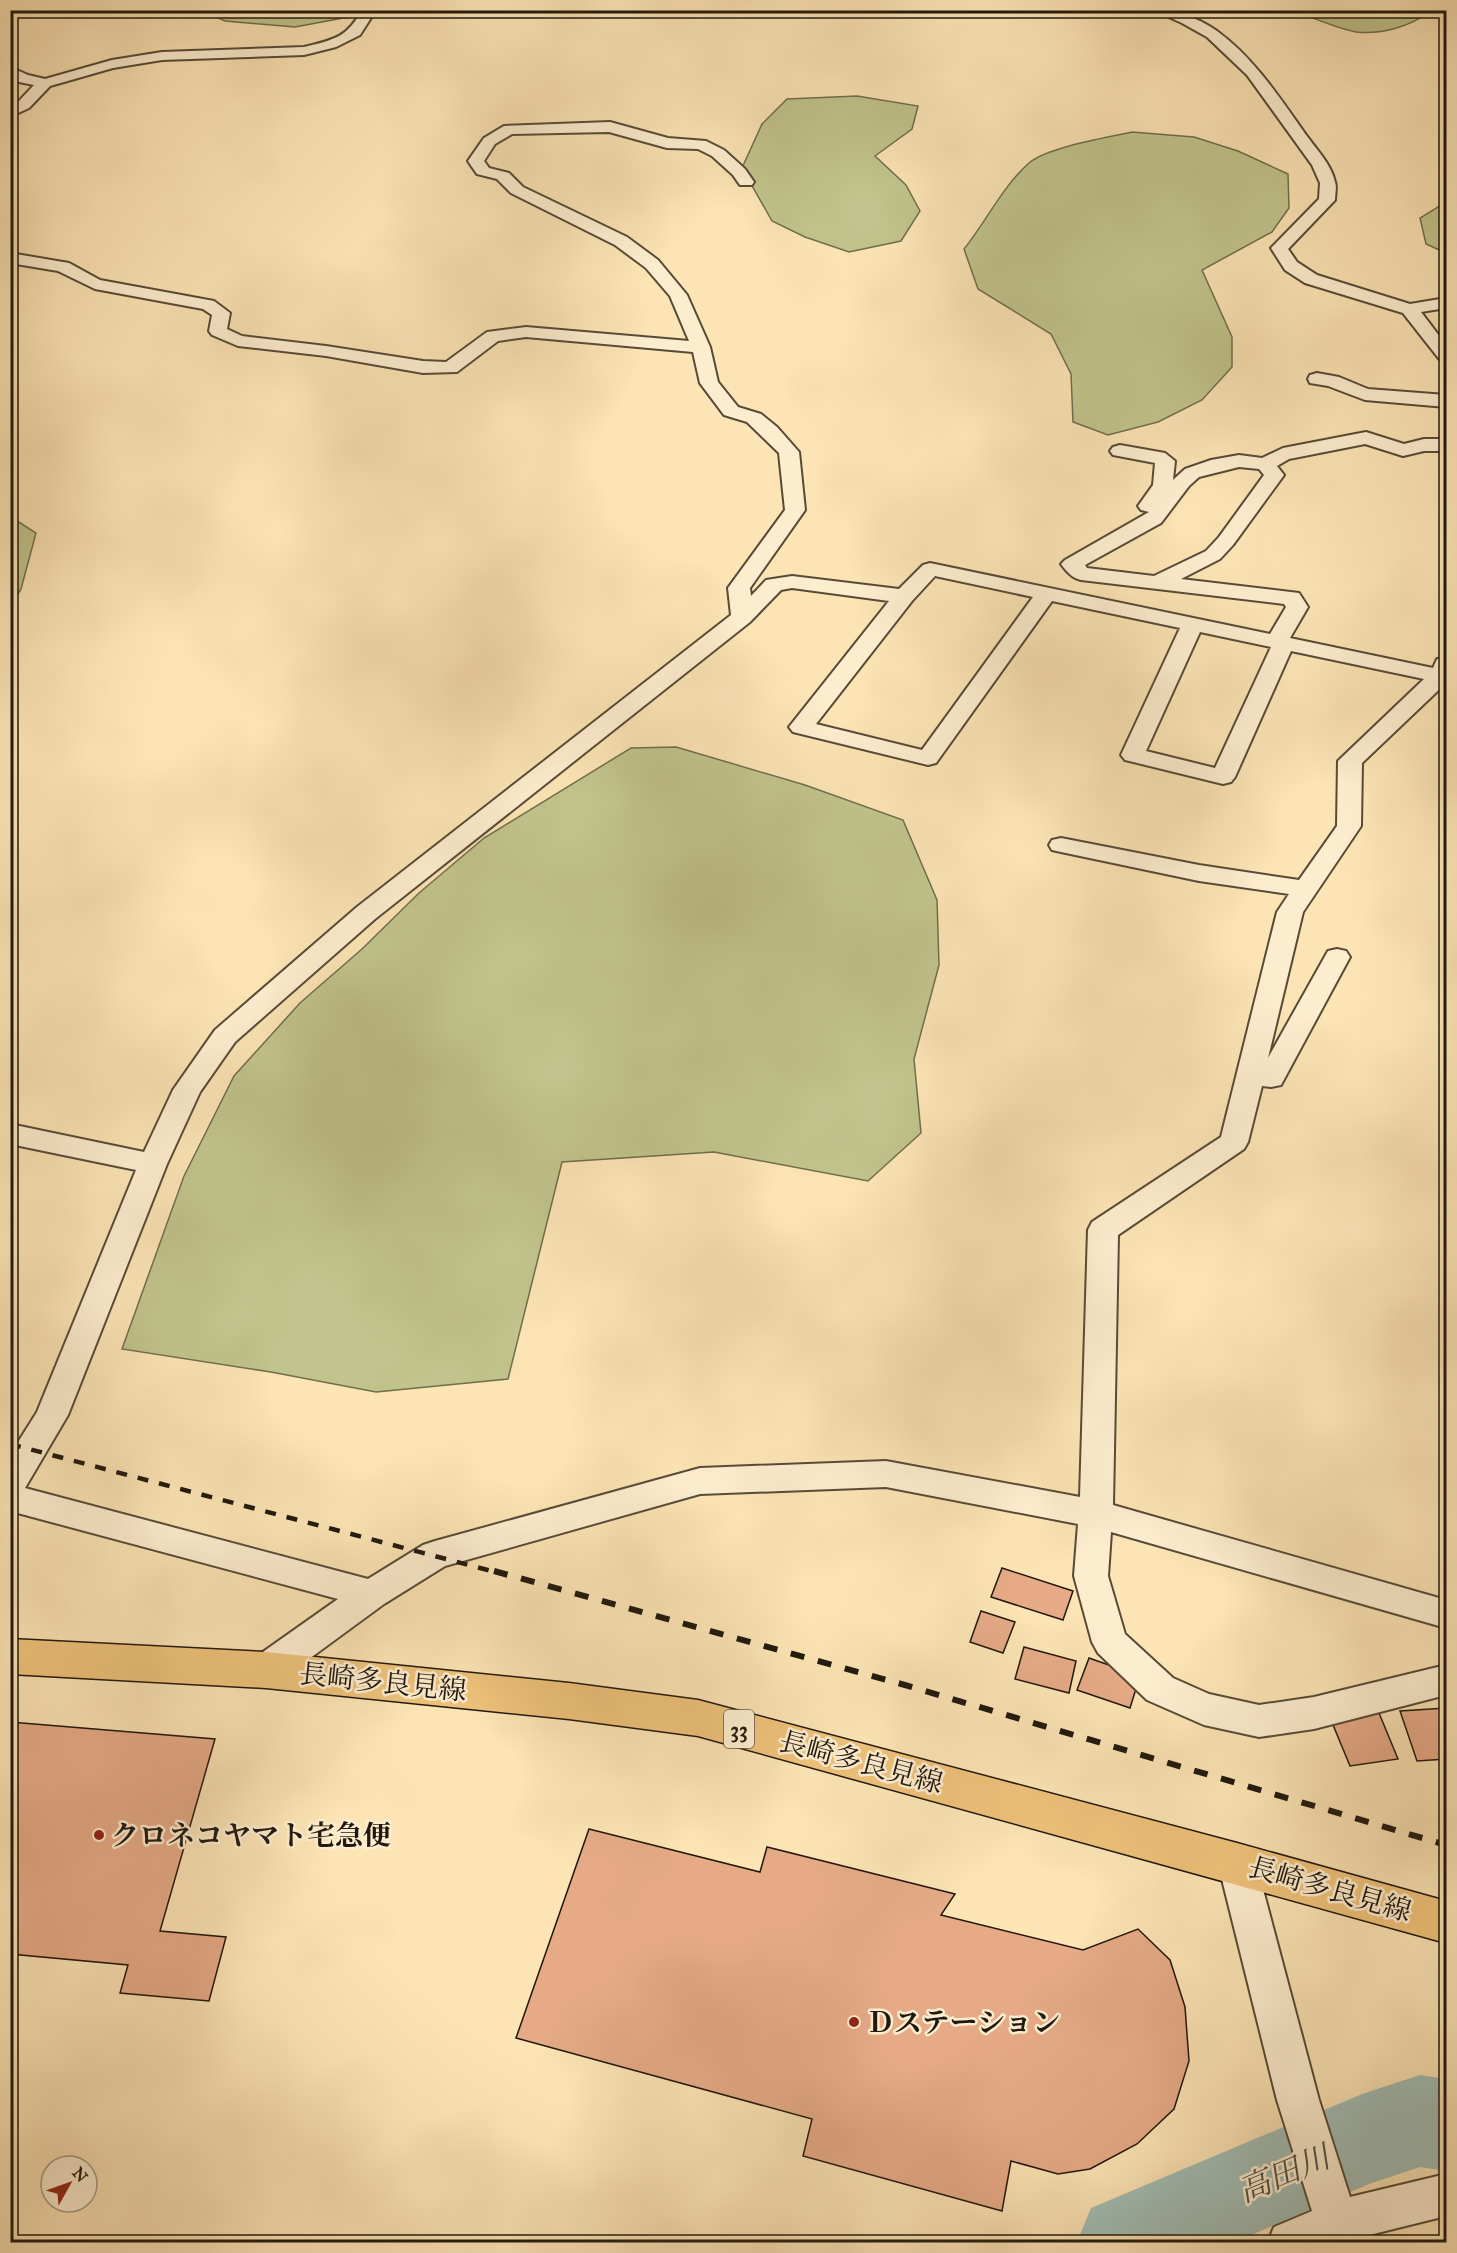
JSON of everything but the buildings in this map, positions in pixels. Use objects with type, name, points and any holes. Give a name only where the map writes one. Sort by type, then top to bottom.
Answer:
[{"type":"main road","name":"長崎多良見線","points":[[10,1656],[266,1670],[569,1701],[698,1718],[1237,1863],[1446,1922]]},
{"type":"street","points":[[10,71],[24,79],[45,83],[112,64],[162,56],[304,51],[339,41],[356,32],[369,10]]},
{"type":"street","points":[[1159,10],[1193,23],[1218,38],[1241,58],[1320,164],[1328,183],[1327,200],[1279,248],[1291,266],[1311,279],[1409,309],[1446,303]]},
{"type":"street","points":[[10,113],[24,105],[45,83]]},
{"type":"street","points":[[742,617],[739,588],[795,510],[789,452],[770,431],[754,418],[731,411],[708,383],[701,347],[678,295],[652,264],[621,241],[517,190],[503,176],[483,171],[476,161],[489,141],[509,129],[610,127],[667,143],[701,144],[718,153],[739,171],[746,182]]},
{"type":"street","points":[[10,258],[63,267],[95,284],[208,305],[221,313],[218,331],[238,341],[326,351],[423,367],[450,368],[493,336],[526,332],[701,347]]},
{"type":"street","points":[[1409,309],[1446,356]]},
{"type":"street","points":[[1317,379],[1332,381],[1365,394],[1446,401]]},
{"type":"street","points":[[1193,624],[1133,755],[1223,777],[1297,607],[1291,598],[1081,574],[1072,564],[1154,519],[1182,482],[1192,473],[1211,466],[1239,461],[1265,464],[1282,454],[1366,438],[1403,450],[1424,445],[1446,445]]},
{"type":"street","points":[[1120,451],[1158,457],[1165,461],[1163,485],[1143,513],[1146,524]]},
{"type":"street","points":[[1156,583],[1212,555],[1226,541],[1274,475],[1265,464]]},
{"type":"street","points":[[1047,593],[928,758],[801,727],[904,597],[930,569],[1047,593],[1280,643],[1444,668]]},
{"type":"street","points":[[10,1484],[52,1415],[153,1164],[187,1090],[225,1036],[366,913],[742,617],[774,585],[792,582],[904,597]]},
{"type":"street","points":[[1444,668],[1350,761],[1349,826],[1290,912],[1234,1142],[1103,1230],[1096,1514],[1091,1576],[1110,1642],[1160,1689],[1204,1709],[1259,1721],[1314,1713],[1446,1680]]},
{"type":"street","points":[[1061,845],[1199,873],[1305,889]]},
{"type":"street","points":[[1250,1075],[1271,1078],[1337,957]]},
{"type":"street","points":[[10,1134],[153,1164]]},
{"type":"street","points":[[266,1670],[372,1594],[435,1555],[700,1481],[886,1474],[1096,1514],[1446,1614]]},
{"type":"street","points":[[10,1497],[372,1594]]},
{"type":"street","points":[[1237,1863],[1298,2100],[1337,2222]]},
{"type":"street","points":[[1289,2242],[1337,2222],[1446,2195]]},
{"type":"green space","points":[[1430,10],[1405,25],[1386,31],[1366,33],[1341,28],[1294,11]]},
{"type":"green space","points":[[203,11],[381,11],[295,27],[225,21]]},
{"type":"green space","points":[[857,96],[918,106],[912,129],[875,156],[906,185],[920,211],[901,241],[849,252],[805,237],[772,221],[742,168],[762,124],[787,99]]},
{"type":"green space","points":[[1132,132],[1194,137],[1238,151],[1288,174],[1289,208],[1272,232],[1202,270],[1232,337],[1232,367],[1202,400],[1158,422],[1108,435],[1073,422],[1071,374],[1051,334],[978,289],[964,249],[1002,194],[1029,163],[1049,152]]},
{"type":"green space","points":[[1446,202],[1446,253],[1426,244],[1420,218]]},
{"type":"green space","points":[[11,517],[36,533],[21,589],[11,606]]},
{"type":"green space","points":[[676,747],[805,785],[903,820],[937,900],[939,965],[914,1059],[921,1133],[868,1181],[714,1152],[562,1162],[508,1379],[376,1392],[271,1372],[122,1349],[184,1176],[234,1076],[300,1003],[362,949],[419,893],[484,838],[631,748]]},
{"type":"waterway","name":"高田川","points":[[1125,2242],[1362,2140],[1420,2121],[1446,2125]]},
{"type":"railway","points":[[10,1444],[499,1573]]},
{"type":"railway","points":[[494,1571],[905,1685],[1446,1845]]},
{"type":"place","name":"クロネコヤマト宅急便","points":[[99,1835]]},
{"type":"place","name":"Ｄステーション","points":[[854,2022]]}]
